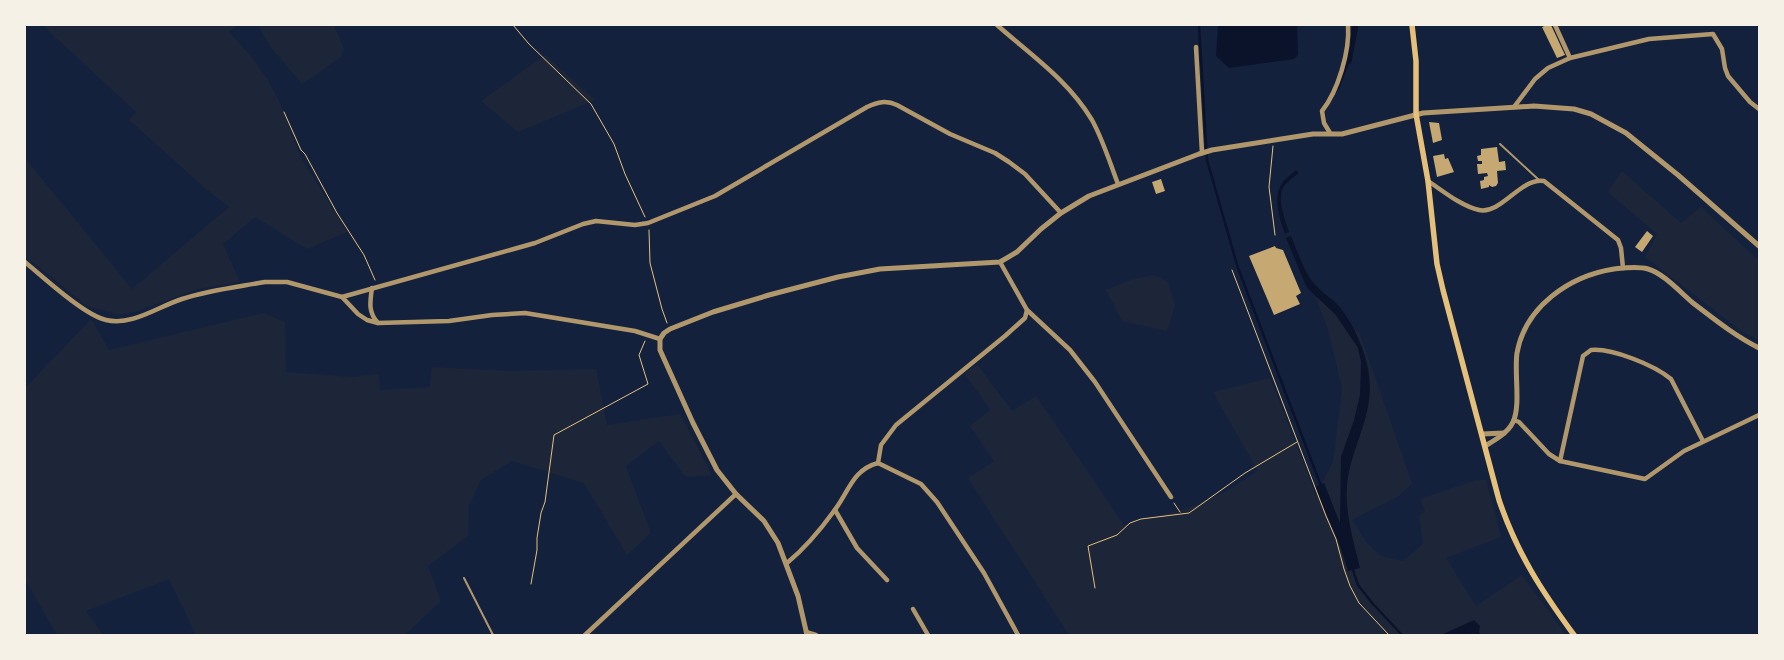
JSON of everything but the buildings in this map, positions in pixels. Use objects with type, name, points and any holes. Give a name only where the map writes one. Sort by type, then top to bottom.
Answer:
[{"type":"main road","points":[[1412,25],[1416,62],[1416,114],[1432,203],[1438,264],[1501,507],[1519,551],[1532,576],[1574,635]]},
{"type":"street","points":[[997,25],[1046,65],[1083,107],[1100,137],[1118,184]]},
{"type":"street","points":[[1330,133],[1324,123],[1322,112],[1331,101],[1344,60],[1348,25]]},
{"type":"street","points":[[1555,25],[1570,58]]},
{"type":"street","points":[[1514,107],[1535,79],[1548,68],[1570,58],[1649,39],[1713,34],[1722,49],[1728,76],[1750,102],[1759,109]]},
{"type":"street","points":[[1196,47],[1205,152]]},
{"type":"street","points":[[342,297],[535,243],[583,224],[596,222],[635,225],[648,223],[715,196],[867,107],[881,102],[890,102],[897,105],[950,134],[995,153],[1025,174],[1061,213]]},
{"type":"street","points":[[816,635],[807,634],[798,596],[787,564],[771,531],[764,521],[726,483],[708,454],[660,350],[660,339],[664,332],[670,329],[739,304],[850,275],[880,269],[1000,262],[1017,252],[1061,213],[1089,196],[1205,152],[1313,134],[1342,134],[1416,114],[1548,106],[1574,109],[1591,114],[1626,133],[1678,175],[1759,246]]},
{"type":"street","points":[[1428,181],[1461,202],[1482,210],[1492,208],[1532,182],[1544,181],[1618,240],[1621,248],[1623,268]]},
{"type":"street","points":[[25,262],[71,299],[92,314],[106,320],[137,318],[182,299],[265,282],[287,282],[342,297],[358,314],[367,320],[378,323],[449,321],[501,314],[525,313],[635,331],[660,339]]},
{"type":"street","points":[[1000,262],[1027,310],[1070,350],[1095,382],[1171,497]]},
{"type":"street","points":[[1485,446],[1510,428],[1514,420],[1516,410],[1517,355],[1527,324],[1550,297],[1568,284],[1587,276],[1602,271],[1623,268],[1649,269],[1741,339],[1759,348]]},
{"type":"street","points":[[375,287],[370,309],[372,317],[378,323]]},
{"type":"street","points":[[878,463],[880,445],[896,425],[1005,336],[1025,318],[1027,310]]},
{"type":"street","points":[[1560,461],[1584,356],[1591,350],[1628,357],[1665,374],[1671,379],[1703,441]]},
{"type":"street","points":[[1514,420],[1519,422],[1549,454],[1560,461],[1645,479],[1673,458],[1703,441],[1759,415]]},
{"type":"street","points":[[1482,434],[1504,433]]},
{"type":"street","points":[[787,564],[835,510],[855,478],[868,466],[878,463],[921,484],[937,502],[984,573],[1018,635]]},
{"type":"street","points":[[585,635],[736,494]]},
{"type":"street","points":[[835,510],[857,548],[887,580]]},
{"type":"street","points":[[913,609],[928,635]]},
{"type":"lane","points":[[1500,144],[1539,180]]},
{"type":"lane","points":[[464,578],[493,635]]},
{"type":"path","points":[[513,25],[528,44],[591,104],[614,144],[625,174],[648,223],[650,263],[662,309],[670,329]]},
{"type":"path","points":[[284,112],[300,150],[305,154],[337,213],[364,255],[375,287]]},
{"type":"path","points":[[1274,141],[1269,187],[1275,235]]},
{"type":"path","points":[[1232,270],[1336,539],[1350,586],[1364,609],[1389,635]]},
{"type":"path","points":[[531,584],[554,435],[648,384],[639,354],[647,336]]},
{"type":"path","points":[[1095,588],[1088,546],[1117,535],[1130,523],[1141,518],[1188,512],[1245,473],[1297,442]]},
{"type":"path","points":[[1171,497],[1180,513]]},
{"type":"shaded area","points":[[42,25],[239,25],[229,32],[252,57],[268,80],[279,101],[300,156],[347,232],[307,249],[255,217],[223,244],[240,282],[198,289],[135,312],[118,315],[85,305],[25,257],[25,158],[132,289],[229,207],[207,190],[129,120],[136,112]]},
{"type":"shaded area","points":[[258,25],[334,25],[344,49],[341,57],[302,84],[270,46]]},
{"type":"shaded area","points":[[1218,25],[1297,25],[1298,55],[1294,59],[1229,68],[1216,56]]},
{"type":"shaded area","points":[[1352,25],[1358,25],[1358,29],[1351,64],[1346,62],[1350,47]]},
{"type":"shaded area","points":[[545,55],[595,100],[518,132],[481,101]]},
{"type":"shaded area","points":[[1296,170],[1299,173],[1286,184],[1281,193],[1282,210],[1289,232],[1285,234],[1277,203],[1279,191],[1282,183]]},
{"type":"shaded area","points":[[1622,171],[1681,223],[1701,207],[1759,261],[1759,340],[1743,332],[1645,257],[1657,234],[1608,192]]},
{"type":"shaded area","points":[[1291,236],[1312,281],[1341,308],[1351,324],[1364,352],[1368,369],[1370,384],[1367,411],[1351,463],[1347,488],[1348,511],[1360,568],[1348,571],[1340,546],[1315,487],[1324,483],[1340,523],[1341,457],[1354,420],[1360,395],[1361,362],[1358,348],[1335,314],[1307,288],[1286,238]]},
{"type":"shaded area","points":[[1154,275],[1168,282],[1175,305],[1167,331],[1122,321],[1106,290],[1133,279]]},
{"type":"shaded area","points":[[1313,290],[1360,334],[1412,483],[1399,496],[1352,520],[1366,542],[1381,556],[1403,561],[1423,544],[1419,516],[1425,511],[1420,499],[1476,480],[1486,480],[1501,537],[1446,558],[1476,606],[1522,575],[1566,635],[1069,635],[968,478],[994,461],[970,426],[990,410],[965,374],[977,364],[1012,411],[1036,396],[1124,525],[1191,507],[1227,491],[1258,471],[1213,392],[1270,378],[1316,495],[1333,462],[1342,388],[1328,330]]},
{"type":"shaded area","points":[[263,313],[285,322],[286,372],[350,377],[379,374],[380,390],[430,387],[432,367],[511,371],[596,369],[607,425],[680,414],[712,475],[686,477],[659,441],[626,466],[651,533],[627,555],[584,483],[512,461],[481,480],[469,505],[468,536],[428,566],[441,601],[405,635],[196,635],[169,579],[86,611],[103,635],[57,635],[25,580],[25,388],[91,319],[109,350]]},
{"type":"shaded area","points":[[1474,620],[1480,626],[1479,632],[1481,635],[1441,635]]},
{"type":"waterway","points":[[1199,25],[1207,160],[1238,268],[1321,486]]},
{"type":"waterway","points":[[1338,88],[1349,60]]},
{"type":"waterway","points":[[1352,567],[1358,585],[1402,635]]}]
